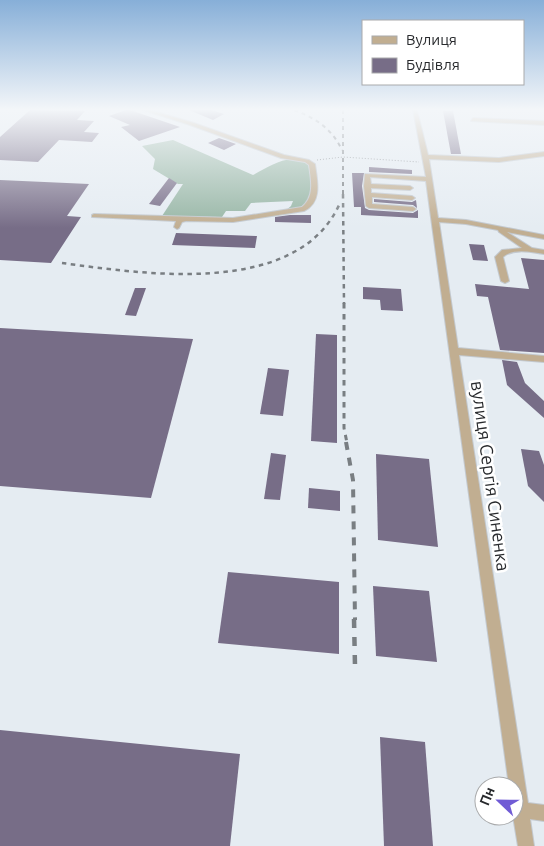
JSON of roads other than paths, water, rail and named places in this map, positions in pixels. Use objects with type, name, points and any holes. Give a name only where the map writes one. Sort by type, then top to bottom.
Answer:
[{"type":"street","points":[[94,216],[233,220],[304,209],[311,203],[316,191],[312,164],[310,162],[283,158],[260,149]]},
{"type":"street","name":"вулиця Сергія Синенка","points":[[424,149],[517,776]]},
{"type":"street","points":[[426,160],[499,160],[544,154]]},
{"type":"street","points":[[413,209],[369,206],[367,176],[428,179]]},
{"type":"street","points":[[367,186],[410,188]]},
{"type":"street","points":[[368,195],[412,198]]},
{"type":"street","points":[[177,228],[179,221],[185,218]]},
{"type":"street","points":[[434,220],[496,228],[544,237]]},
{"type":"street","points":[[496,228],[530,250]]},
{"type":"street","points":[[505,281],[499,257],[500,254],[508,251],[530,250],[544,252]]},
{"type":"street","points":[[454,351],[544,359]]},
{"type":"street","points":[[524,810],[544,813]]},
{"type":"street","name":"вулиця Сергія Синенка","points":[[524,826],[526,846]]},
{"type":"railway","points":[[343,149],[343,194]]},
{"type":"railway","points":[[343,194],[344,304]]},
{"type":"railway","points":[[62,263],[134,272],[175,274],[216,273],[255,267],[290,254],[319,233],[340,203]]},
{"type":"railway","points":[[344,304],[344,428],[347,443]]},
{"type":"railway","points":[[346,442],[353,480],[355,620]]},
{"type":"railway","points":[[354,619],[355,666]]}]
